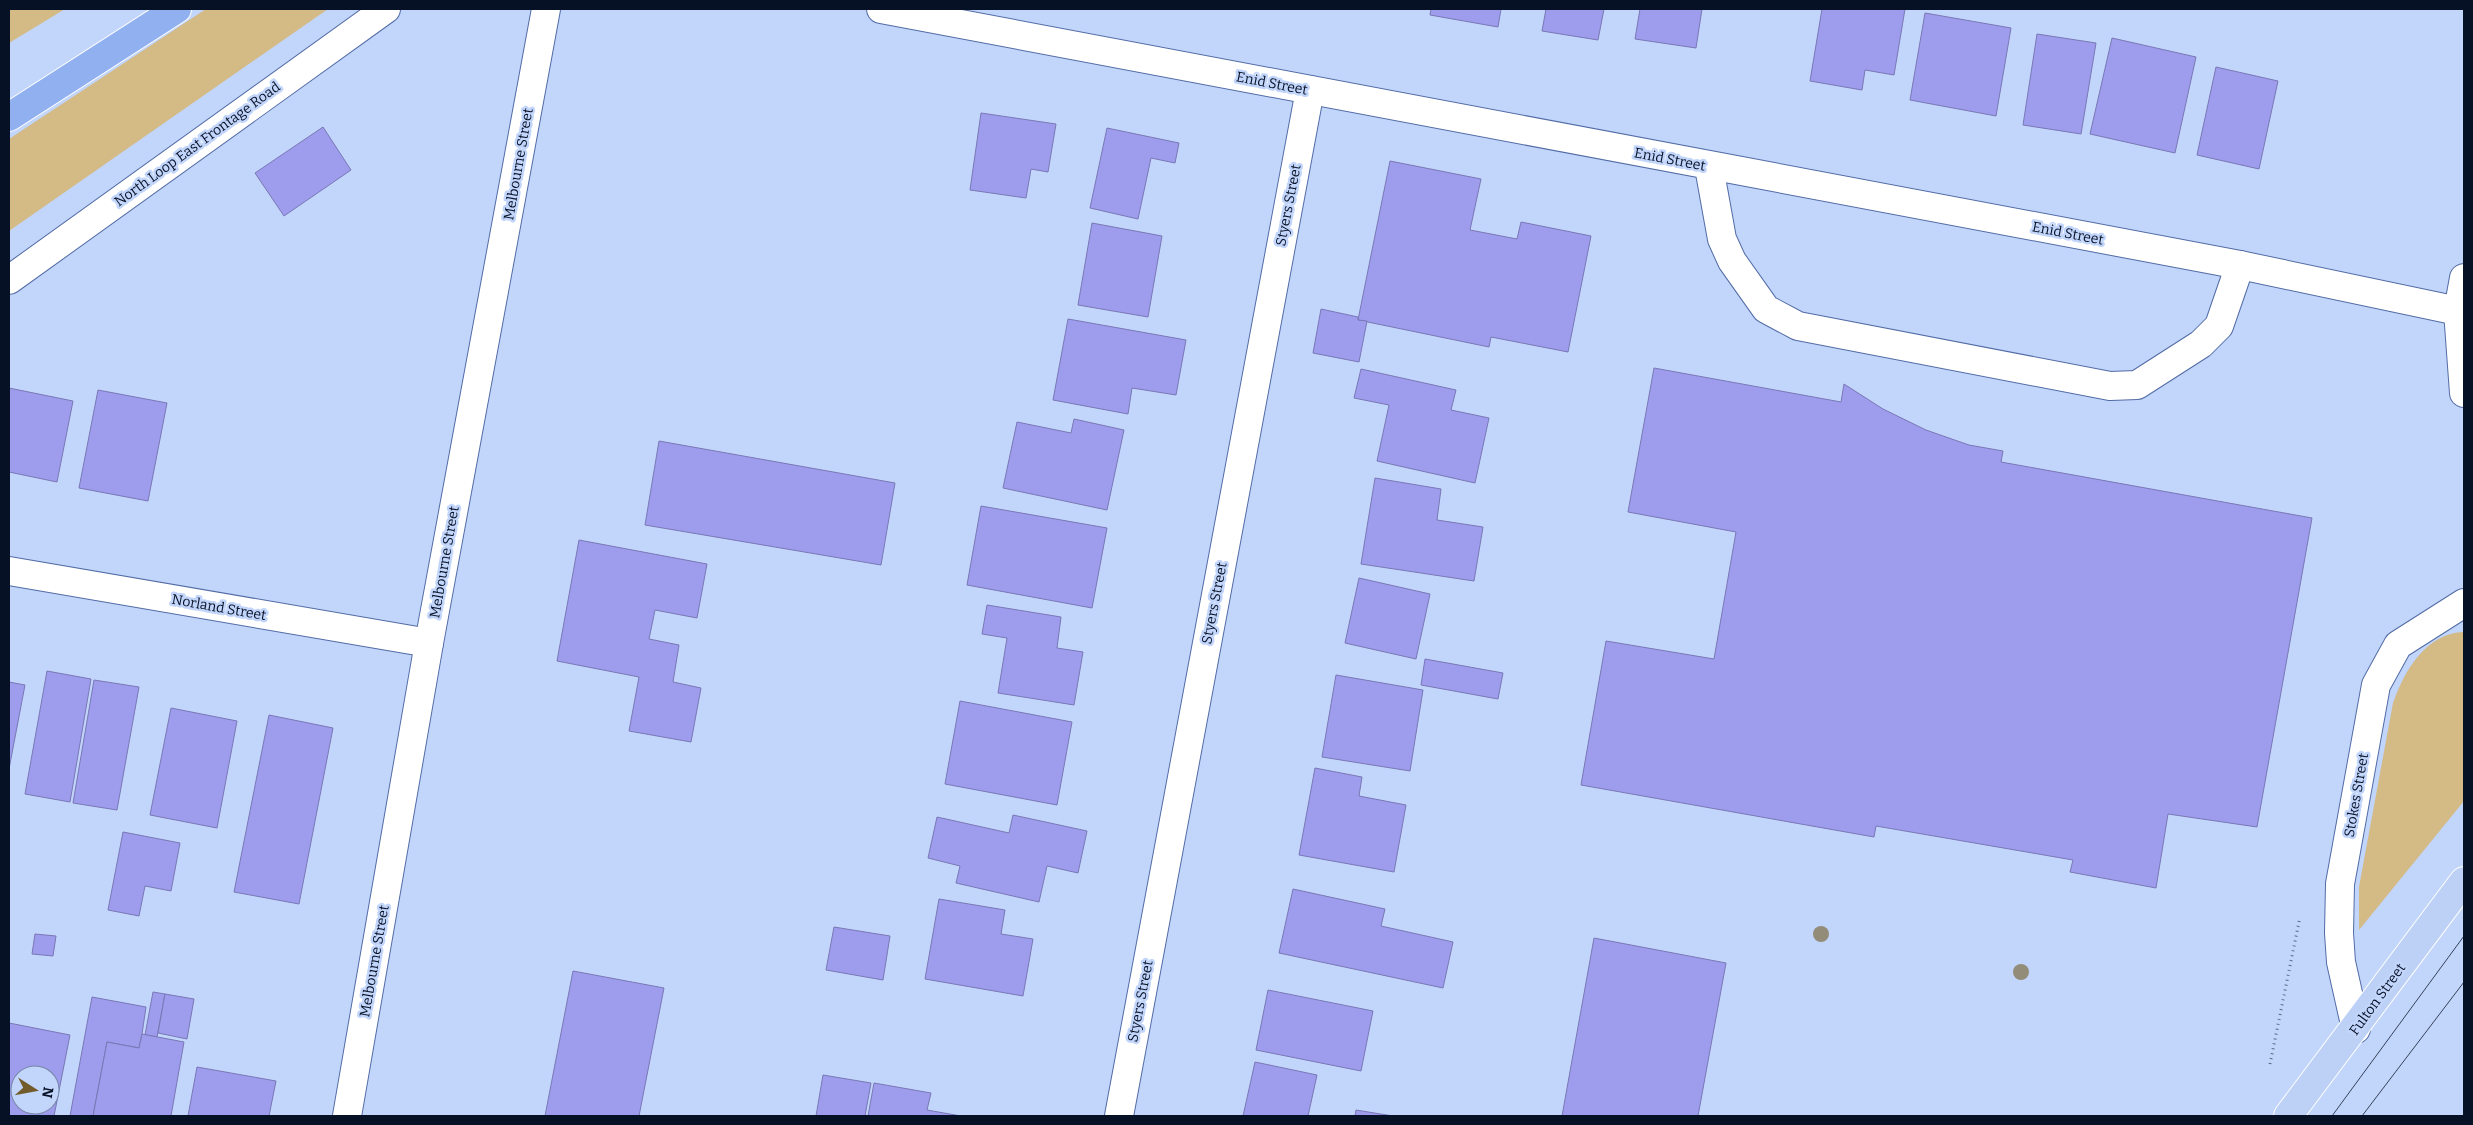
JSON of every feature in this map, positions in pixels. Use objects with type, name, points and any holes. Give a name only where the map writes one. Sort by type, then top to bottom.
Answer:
[{"type":"highway","points":[[9,118],[177,9]]},
{"type":"main road","name":"Fulton Street","points":[[2288,1116],[2356,1029],[2464,881]]},
{"type":"street","name":"North Loop East Frontage Road","points":[[9,280],[386,9]]},
{"type":"street","name":"Melbourne Street","points":[[347,1116],[429,643],[546,9]]},
{"type":"street","name":"Enid Street","points":[[881,9],[2240,265],[2458,311]]},
{"type":"street","name":"Styers Street","points":[[1119,1116],[1310,90]]},
{"type":"street","points":[[1709,166],[1722,239],[1732,262],[1766,309],[1798,326],[2110,386],[2137,385],[2201,344],[2219,326],[2240,265]]},
{"type":"street","points":[[2464,278],[2458,311],[2464,393]]},
{"type":"street","name":"Norland Street","points":[[9,571],[429,643]]},
{"type":"street","name":"Stokes Street","points":[[2356,1029],[2341,962],[2339,933],[2340,884],[2376,684],[2398,645],[2464,603]]},
{"type":"shaded area","points":[[9,9],[65,9],[9,43]]},
{"type":"shaded area","points":[[206,9],[328,9],[9,231],[9,139]]},
{"type":"shaded area","points":[[2464,632],[2464,801],[2359,930],[2359,887],[2393,703],[2410,667],[2428,646],[2450,634]]},
{"type":"building","points":[[1431,9],[1501,9],[1498,27],[1430,15]]},
{"type":"building","points":[[1546,9],[1604,9],[1598,40],[1542,31]]},
{"type":"building","points":[[1640,9],[1702,9],[1696,48],[1635,39]]},
{"type":"building","points":[[1822,9],[1905,9],[1894,75],[1865,70],[1862,90],[1810,81]]},
{"type":"building","points":[[1925,13],[2011,28],[1996,116],[1910,100]]},
{"type":"building","points":[[2037,34],[2096,43],[2081,134],[2023,125]]},
{"type":"building","points":[[2112,38],[2196,57],[2175,153],[2090,134]]},
{"type":"building","points":[[2216,67],[2278,81],[2259,169],[2197,155]]},
{"type":"building","points":[[981,113],[1056,124],[1048,172],[1031,169],[1026,198],[970,190]]},
{"type":"building","points":[[323,127],[351,170],[284,216],[255,173]]},
{"type":"building","points":[[1107,128],[1179,143],[1175,163],[1151,158],[1138,219],[1090,208]]},
{"type":"building","points":[[1390,161],[1481,179],[1470,230],[1517,239],[1521,222],[1591,236],[1568,352],[1491,337],[1489,347],[1358,320]]},
{"type":"building","points":[[1092,223],[1162,236],[1148,317],[1078,305]]},
{"type":"building","points":[[1321,309],[1358,317],[1358,320],[1367,321],[1359,362],[1313,353]]},
{"type":"building","points":[[1068,319],[1186,340],[1176,395],[1132,388],[1128,414],[1053,400]]},
{"type":"building","points":[[1654,368],[1841,402],[1844,384],[1883,409],[1926,430],[1969,445],[2003,451],[2001,462],[2312,518],[2257,827],[2168,814],[2156,888],[2070,872],[2073,860],[1876,826],[1874,837],[1581,785],[1606,641],[1714,659],[1736,532],[1628,512]]},
{"type":"building","points":[[1361,369],[1456,390],[1451,410],[1489,418],[1475,483],[1377,461],[1389,405],[1354,398]]},
{"type":"building","points":[[9,388],[73,401],[57,482],[9,472]]},
{"type":"building","points":[[98,390],[167,403],[148,501],[79,488]]},
{"type":"building","points":[[1074,419],[1124,430],[1107,510],[1003,488],[1017,422],[1071,433]]},
{"type":"building","points":[[659,441],[895,483],[881,565],[645,525]]},
{"type":"building","points":[[1375,478],[1441,489],[1437,520],[1483,527],[1474,581],[1361,564]]},
{"type":"building","points":[[981,506],[1107,528],[1092,608],[967,585]]},
{"type":"building","points":[[579,540],[707,564],[697,618],[655,610],[649,639],[679,645],[673,682],[701,688],[691,742],[629,731],[639,677],[557,661]]},
{"type":"building","points":[[1359,578],[1430,594],[1416,659],[1345,643]]},
{"type":"building","points":[[987,605],[1061,617],[1057,648],[1083,652],[1074,705],[998,693],[1007,638],[982,634]]},
{"type":"building","points":[[1425,659],[1503,673],[1498,699],[1421,685]]},
{"type":"building","points":[[47,671],[91,679],[70,802],[25,794]]},
{"type":"building","points":[[1336,675],[1423,690],[1410,771],[1322,757]]},
{"type":"building","points":[[94,680],[139,687],[117,810],[73,803]]},
{"type":"building","points":[[9,682],[25,685],[9,769]]},
{"type":"building","points":[[960,701],[1072,722],[1057,805],[945,784]]},
{"type":"building","points":[[171,708],[237,721],[217,828],[150,815]]},
{"type":"building","points":[[269,715],[333,728],[299,904],[234,892]]},
{"type":"building","points":[[1315,768],[1362,777],[1359,796],[1406,805],[1394,872],[1299,855]]},
{"type":"building","points":[[1013,815],[1087,831],[1078,873],[1047,866],[1039,902],[956,883],[960,866],[928,858],[937,817],[1009,833]]},
{"type":"building","points":[[123,832],[180,843],[171,891],[145,886],[139,916],[108,910]]},
{"type":"building","points":[[1293,889],[1385,909],[1381,926],[1453,942],[1443,988],[1279,953]]},
{"type":"building","points":[[939,899],[1005,910],[1001,934],[1033,939],[1023,996],[925,979]]},
{"type":"building","points":[[834,927],[890,936],[883,980],[826,970]]},
{"type":"building","points":[[35,934],[56,936],[53,956],[32,954]]},
{"type":"building","points":[[1594,938],[1726,963],[1698,1116],[1562,1116]]},
{"type":"building","points":[[573,971],[664,988],[639,1116],[545,1116]]},
{"type":"building","points":[[1268,990],[1373,1011],[1361,1071],[1256,1050]]},
{"type":"building","points":[[153,992],[165,994],[157,1037],[145,1035]]},
{"type":"building","points":[[165,994],[194,999],[187,1039],[158,1033]]},
{"type":"building","points":[[92,997],[146,1007],[142,1034],[139,1048],[107,1042],[93,1116],[70,1116]]},
{"type":"building","points":[[9,1023],[70,1035],[60,1086],[60,1065],[10,1065],[10,1115],[54,1116],[9,1116]]},
{"type":"building","points":[[142,1034],[184,1042],[171,1116],[93,1116],[107,1042],[139,1048]]},
{"type":"building","points":[[1255,1062],[1317,1075],[1308,1116],[1243,1116]]},
{"type":"building","points":[[197,1067],[276,1081],[269,1116],[188,1116]]},
{"type":"building","points":[[823,1075],[871,1083],[865,1116],[816,1116]]},
{"type":"building","points":[[874,1083],[931,1093],[927,1110],[961,1116],[868,1116]]},
{"type":"building","points":[[1356,1110],[1393,1116],[1355,1116]]},
{"type":"tram line","points":[[2332,1116],[2464,936]]},
{"type":"tram line","points":[[2362,1116],[2464,982]]}]
